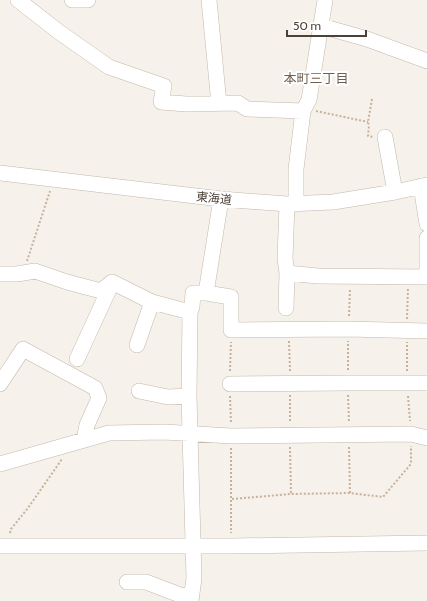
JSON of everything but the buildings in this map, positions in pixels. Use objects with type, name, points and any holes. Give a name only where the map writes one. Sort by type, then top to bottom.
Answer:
[{"type":"street","points":[[18,0],[59,32],[109,67],[164,86],[161,102],[186,104],[238,103],[247,109],[304,110]]},
{"type":"street","points":[[72,0],[88,0]]},
{"type":"street","points":[[209,0],[219,104]]},
{"type":"street","points":[[286,308],[287,273],[285,259],[296,169],[304,110],[309,100],[325,0]]},
{"type":"street","points":[[321,26],[367,39],[427,61]]},
{"type":"street","points":[[385,137],[395,192]]},
{"type":"street","name":"東海道","points":[[0,173],[221,199],[292,204],[333,202],[424,186]]},
{"type":"street","points":[[424,186],[427,224]]},
{"type":"street","points":[[206,293],[221,199]]},
{"type":"street","points":[[287,273],[303,276],[427,277],[427,238]]},
{"type":"street","points":[[0,274],[35,271],[101,291],[112,282]]},
{"type":"street","points":[[112,282],[152,302],[190,312]]},
{"type":"street","points":[[77,359],[112,282]]},
{"type":"street","points":[[127,582],[146,582],[192,598],[194,578],[189,396],[190,312],[193,293],[206,293],[231,297],[231,330],[348,329],[427,331]]},
{"type":"street","points":[[137,345],[152,302]]},
{"type":"street","points":[[1,379],[23,349],[95,388],[99,398],[87,425],[84,440]]},
{"type":"street","points":[[230,384],[427,383]]},
{"type":"street","points":[[139,391],[168,397],[189,396]]},
{"type":"street","points":[[0,464],[109,433],[164,432],[231,436],[410,434],[427,438]]},
{"type":"street","points":[[3,546],[231,546],[427,543]]},
{"type":"path","points":[[372,99],[368,122],[368,136],[380,138],[385,137]]},
{"type":"path","points":[[304,110],[368,122]]},
{"type":"path","points":[[27,272],[27,259],[54,180]]},
{"type":"path","points":[[350,277],[348,329],[350,493]]},
{"type":"path","points":[[232,499],[292,494],[350,493],[383,496],[411,462],[407,383]]},
{"type":"path","points":[[231,436],[231,546]]},
{"type":"path","points":[[290,436],[292,494]]},
{"type":"path","points":[[3,546],[11,529],[61,463],[68,444]]},
{"type":"district","name":"本町三丁目","points":[[316,78]]}]
